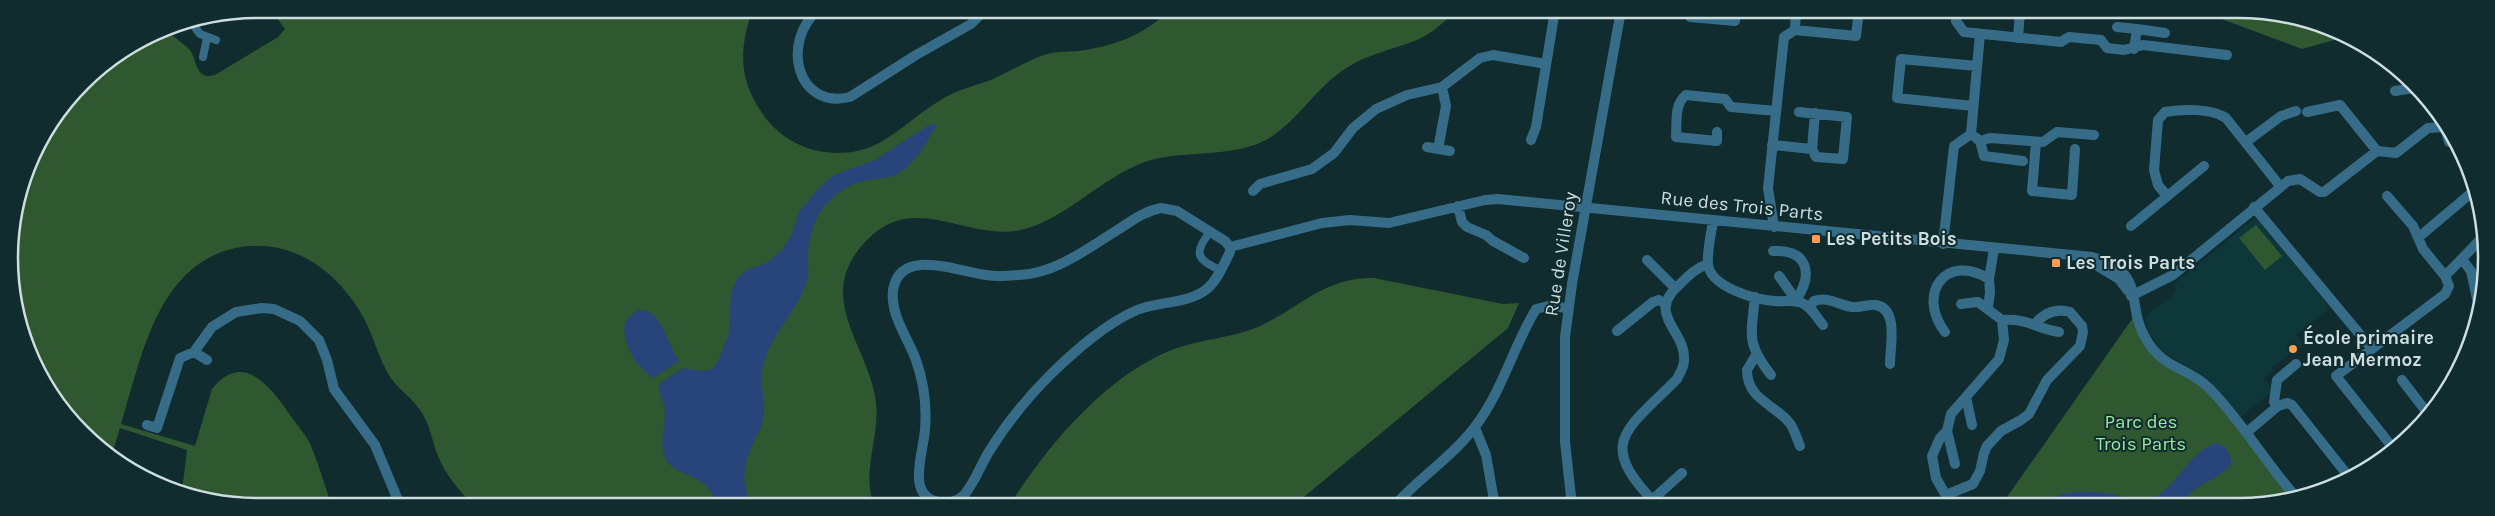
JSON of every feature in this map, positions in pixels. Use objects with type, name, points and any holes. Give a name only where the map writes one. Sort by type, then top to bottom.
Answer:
[{"type":"street","points":[[810,18],[802,27],[797,48],[804,79],[818,94],[839,99],[850,97],[908,59],[971,24],[977,18]]},
{"type":"street","points":[[1531,140],[1536,127],[1554,18]]},
{"type":"street","name":"Rue de Villeroy","points":[[1571,498],[1567,470],[1563,384],[1568,309],[1620,18]]},
{"type":"street","points":[[1708,18],[1735,21],[1735,18]]},
{"type":"street","points":[[1795,30],[1796,18]]},
{"type":"street","points":[[1774,227],[1768,188],[1784,37],[1795,30],[1856,36],[1858,18]]},
{"type":"street","points":[[1956,18],[1960,30],[1980,34],[2061,42],[2069,37],[2101,40],[2107,48],[2134,49],[2142,45],[2227,54]]},
{"type":"street","points":[[2018,38],[2019,18]]},
{"type":"street","points":[[194,26],[200,34],[216,40]]},
{"type":"street","points":[[2117,28],[2165,33]]},
{"type":"street","points":[[2134,49],[2137,29]]},
{"type":"street","points":[[1943,244],[1954,146],[1970,134],[1980,34]]},
{"type":"street","points":[[204,57],[207,38]]},
{"type":"street","points":[[1253,191],[1260,184],[1300,174],[1323,162],[1334,153],[1353,128],[1376,109],[1407,96],[1442,87],[1487,55],[1546,64]]},
{"type":"street","points":[[1973,106],[1897,98],[1900,59],[1977,66]]},
{"type":"street","points":[[1438,149],[1446,106],[1442,87]]},
{"type":"street","points":[[2395,91],[2408,89]]},
{"type":"street","points":[[1717,132],[1717,141],[1676,137],[1678,104],[1681,98],[1686,95],[1725,98],[1731,107],[1776,111]]},
{"type":"street","points":[[2307,112],[2340,104],[2377,151]]},
{"type":"street","points":[[2167,196],[2158,185],[2154,170],[2160,115],[2174,110],[2218,114],[2226,118],[2280,186]]},
{"type":"street","points":[[2246,142],[2281,116],[2296,111]]},
{"type":"street","points":[[1799,112],[1815,113],[1847,117],[1843,160],[1816,157],[1812,149],[1815,113]]},
{"type":"street","points":[[2133,296],[2173,275],[2288,181],[2300,179],[2320,192],[2324,192],[2377,151],[2396,153],[2428,128],[2439,127]]},
{"type":"street","points":[[1970,134],[1980,140],[1990,138],[2036,142],[2043,142],[2057,132],[2094,135]]},
{"type":"street","points":[[1980,140],[1984,156],[2023,161]]},
{"type":"street","points":[[2036,142],[2032,191],[2072,195],[2075,149]]},
{"type":"street","points":[[1772,145],[1812,149]]},
{"type":"street","points":[[1427,147],[1450,151]]},
{"type":"street","points":[[2131,226],[2204,166]]},
{"type":"street","points":[[2387,196],[2413,226],[2423,249],[2445,276],[2450,286],[2448,290],[2336,376],[2390,444]]},
{"type":"street","points":[[2419,237],[2469,196]]},
{"type":"street","name":"Rue des Trois Parts","points":[[1230,246],[1322,223],[1350,220],[1389,222],[1498,199],[1994,249],[2092,257],[2108,262],[2125,275],[2145,338],[2154,351],[2164,361],[2207,387],[2292,492]]},
{"type":"street","points":[[1458,206],[1462,222],[1467,227],[1486,235],[1493,242],[1524,258]]},
{"type":"street","points":[[2254,207],[2372,349]]},
{"type":"street","points":[[930,498],[924,494],[918,479],[925,431],[924,390],[915,358],[894,310],[894,288],[902,272],[912,267],[930,264],[988,276],[1026,275],[1042,271],[1079,254],[1144,213],[1160,208],[1177,211],[1230,246],[1230,252],[1209,287],[1202,292],[1138,310],[1103,330],[1051,375],[1008,424],[966,494],[960,498]]},
{"type":"street","points":[[1713,221],[1708,264],[1713,277],[1718,282],[1755,297],[1776,301],[1796,300]]},
{"type":"street","points":[[1210,232],[1200,247],[1200,258],[1204,263],[1220,270]]},
{"type":"street","points":[[2445,276],[2477,243]]},
{"type":"street","points":[[1988,308],[1990,292],[1988,280],[1994,249]]},
{"type":"street","points":[[1773,251],[1792,253],[1803,263],[1807,277],[1796,300]]},
{"type":"street","points":[[2462,259],[2471,271],[2475,289]]},
{"type":"street","points":[[1647,260],[1676,288]]},
{"type":"street","points":[[1651,498],[1630,474],[1624,463],[1622,450],[1624,438],[1630,427],[1677,378],[1682,370],[1685,360],[1683,351],[1668,322],[1666,304],[1676,288],[1698,268],[1708,264]]},
{"type":"street","points":[[1945,332],[1936,317],[1932,300],[1933,292],[1942,278],[1948,274],[1966,270],[1975,272],[1988,280]]},
{"type":"street","points":[[1779,276],[1796,300],[1810,307],[1823,325]]},
{"type":"street","points":[[1755,297],[1751,337],[1756,355],[1771,375]]},
{"type":"street","points":[[1810,307],[1814,301],[1825,299],[1850,307],[1872,305],[1881,307],[1890,317],[1890,364]]},
{"type":"street","points":[[1617,331],[1653,302],[1659,300],[1666,304]]},
{"type":"street","points":[[1961,304],[1978,302],[2002,320],[2017,319],[2035,324],[2042,330],[2059,332]]},
{"type":"street","points":[[1403,498],[1456,449],[1475,428],[1491,402],[1536,309],[1552,305],[1568,309]]},
{"type":"street","points":[[147,425],[158,428],[180,358],[194,352],[212,328],[236,312],[262,308],[274,309],[300,321],[319,340],[328,360],[334,389],[375,445],[397,498]]},
{"type":"street","points":[[1946,495],[1973,484],[1980,472],[1987,446],[2001,431],[2029,414],[2047,380],[2080,346],[2084,332],[2082,326],[2070,312],[2051,312],[2035,324]]},
{"type":"street","points":[[1955,464],[1947,431],[1951,414],[1992,368],[2002,352],[2002,320]]},
{"type":"street","points":[[194,352],[206,360]]},
{"type":"street","points":[[1756,355],[1747,370],[1750,389],[1757,397],[1790,423],[1800,446]]},
{"type":"street","points":[[2278,406],[2274,402],[2277,380],[2296,364]]},
{"type":"street","points":[[2402,380],[2424,409]]},
{"type":"street","points":[[1966,397],[1972,425]]},
{"type":"street","points":[[2246,433],[2278,406],[2287,403],[2292,406],[2346,472]]},
{"type":"street","points":[[1475,428],[1486,455],[1494,498]]},
{"type":"street","points":[[1947,431],[1940,438],[1932,456],[1936,478],[1948,498]]},
{"type":"street","points":[[1660,498],[1682,473]]},
{"type":"shaded area","points":[[2256,217],[2330,308],[2296,335],[2302,347],[2294,353],[2293,351],[2272,368],[2274,370],[2264,378],[2273,391],[2240,417],[2209,380],[2163,352],[2150,335],[2145,317],[2175,293],[2175,283]]},
{"type":"green space","points":[[277,18],[750,18],[745,37],[743,62],[748,87],[762,113],[785,137],[799,145],[831,153],[847,153],[879,143],[944,98],[993,79],[1029,61],[1055,52],[1078,51],[1115,43],[1139,33],[1161,18],[1448,18],[1424,36],[1410,43],[1363,59],[1345,69],[1321,88],[1290,122],[1278,132],[1266,140],[1251,146],[1222,152],[1163,157],[1135,166],[1050,219],[1020,230],[1000,232],[922,218],[903,219],[885,226],[867,240],[851,261],[844,282],[844,302],[848,322],[872,382],[876,403],[876,429],[869,480],[872,498],[467,498],[445,470],[420,410],[389,376],[366,322],[352,299],[326,272],[312,262],[296,253],[260,246],[241,247],[213,256],[190,271],[172,291],[157,316],[146,342],[121,424],[195,446],[212,389],[223,378],[235,373],[245,373],[256,377],[265,384],[308,440],[330,498],[242,498],[211,494],[183,486],[187,450],[120,428],[113,450],[99,439],[77,417],[58,392],[36,350],[22,305],[18,274],[18,242],[22,211],[30,181],[42,152],[67,112],[99,77],[124,58],[152,42],[171,34],[188,48],[199,71],[208,76],[215,75],[278,37],[285,29]]},
{"type":"green space","points":[[2219,18],[2253,18],[2284,22],[2314,30],[2337,39],[2302,49]]},
{"type":"green space","points":[[2256,225],[2282,256],[2265,270],[2239,238]]},
{"type":"green space","points":[[1374,278],[1503,304],[1519,303],[1508,328],[1303,498],[1014,498],[1060,437],[1102,394],[1125,376],[1149,361],[1174,349],[1258,327],[1326,288],[1356,279]]},
{"type":"green space","name":"Parc des Trois Parts","points":[[2137,312],[2157,358],[2207,387],[2293,492],[2253,498],[2006,498]]},
{"type":"water","points":[[937,124],[917,156],[901,172],[888,177],[858,182],[847,187],[820,212],[810,237],[807,280],[799,300],[770,346],[763,364],[763,420],[748,457],[744,473],[749,498],[714,498],[705,485],[668,463],[664,455],[665,413],[659,384],[683,368],[704,371],[712,369],[719,359],[729,333],[731,292],[737,279],[746,270],[767,263],[781,251],[791,236],[799,212],[819,188],[834,175],[875,160],[929,125]]},
{"type":"water","points":[[637,310],[645,310],[658,320],[679,361],[653,378],[641,368],[631,354],[625,338],[625,322]]},
{"type":"water","points":[[2217,443],[2228,451],[2231,464],[2186,498],[2154,498],[2164,491],[2189,463],[2206,448]]},
{"type":"water","points":[[2079,492],[2103,493],[2128,498],[2052,498],[2067,493]]},
{"type":"place","name":"Les Petits Bois","points":[[1816,239]]},
{"type":"place","name":"Les Trois Parts","points":[[2056,263]]},
{"type":"place","name":"École primaire Jean Mermoz","points":[[2293,349]]}]
